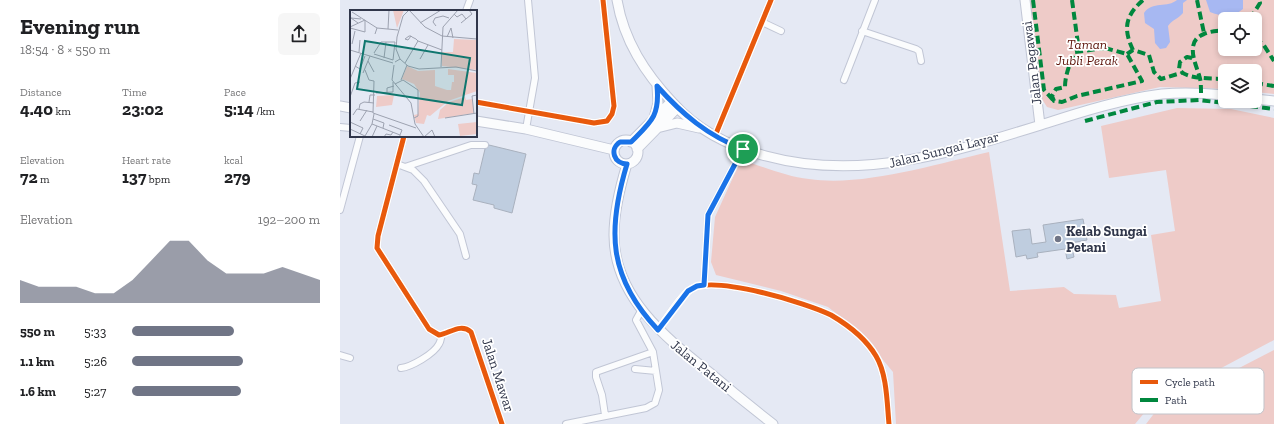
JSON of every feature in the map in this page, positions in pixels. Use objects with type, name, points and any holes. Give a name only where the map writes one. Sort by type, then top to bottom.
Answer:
[{"type":"main road","name":"Jalan Sungai Layar","points":[[617,0],[621,21],[628,40],[641,63],[657,86],[674,104],[702,129],[743,149],[773,158],[813,165],[851,167],[879,166],[908,161],[1101,107],[1149,96],[1188,93],[1218,95]]},
{"type":"main road","name":"Jalan Pegawai","points":[[1025,0],[1040,125]]},
{"type":"main road","points":[[655,124],[658,102],[657,86]]},
{"type":"main road","points":[[1262,100],[1274,101]]},
{"type":"main road","points":[[634,145],[620,142],[614,150],[616,159],[627,164],[635,159],[634,145],[674,104]]},
{"type":"main road","points":[[340,106],[350,108]]},
{"type":"main road","points":[[477,121],[526,129],[614,150]]},
{"type":"main road","points":[[655,124],[677,123],[702,129]]},
{"type":"main road","name":"Jalan Patani","points":[[627,164],[616,206],[614,245],[625,282],[641,311],[658,330],[773,424]]},
{"type":"street","points":[[466,10],[470,0]]},
{"type":"street","points":[[526,129],[535,72],[528,0]]},
{"type":"street","points":[[477,102],[594,123],[604,123],[610,119],[614,106],[603,0]]},
{"type":"street","points":[[715,136],[770,0]]},
{"type":"street","points":[[844,80],[875,0]]},
{"type":"street","points":[[762,22],[781,31]]},
{"type":"street","points":[[862,31],[916,49],[919,51],[921,61]]},
{"type":"street","points":[[340,127],[350,128]]},
{"type":"street","points":[[340,210],[360,137]]},
{"type":"street","points":[[401,368],[413,365],[436,348],[440,343],[442,334],[436,334],[430,329],[377,248],[378,236],[404,137]]},
{"type":"street","points":[[406,167],[471,145],[485,145]]},
{"type":"street","points":[[704,285],[708,215],[743,149]]},
{"type":"street","points":[[397,164],[416,172],[424,181],[460,234],[466,256]]},
{"type":"street","points":[[658,330],[688,291],[697,286],[738,286],[806,305],[830,315],[848,326],[865,342],[879,361],[882,369],[889,424]]},
{"type":"street","points":[[566,424],[652,406],[658,395],[656,371],[653,352],[636,320],[641,311]]},
{"type":"street","name":"Jalan Mawar","points":[[442,334],[464,327],[471,332],[502,424]]},
{"type":"street","points":[[605,415],[596,372],[653,352]]},
{"type":"street","points":[[340,355],[350,358]]},
{"type":"street","points":[[635,369],[656,371]]},
{"type":"green space","name":"Taman Jubli Perak","points":[[1027,0],[1274,0],[1274,94],[1262,93],[1262,64],[1218,64],[1218,89],[1160,87],[1058,110],[1047,107],[1040,96]]},
{"type":"green space","points":[[1177,108],[1231,109],[1274,118],[1274,340],[1221,368],[1132,368],[1132,414],[1143,414],[1135,424],[896,424],[893,372],[859,331],[828,307],[781,291],[716,275],[711,262],[715,217],[741,160],[792,176],[830,181],[852,180],[899,173],[989,152],[1010,291],[1064,287],[1074,294],[1116,295],[1119,308],[1161,301],[1151,235],[1175,231],[1166,170],[1109,178],[1101,126]]},
{"type":"green space","points":[[1274,350],[1274,424],[1146,424],[1154,414],[1264,414],[1264,368],[1239,368]]},
{"type":"water","points":[[1177,0],[1187,0],[1183,3],[1183,13],[1168,26],[1170,42],[1166,48],[1160,49],[1155,43],[1154,29],[1145,23],[1144,13],[1151,7],[1169,4]]},
{"type":"water","points":[[1206,0],[1243,0],[1243,9],[1239,12],[1218,12],[1218,15],[1210,12]]},
{"type":"building","points":[[489,145],[526,154],[512,213],[494,208],[494,205],[473,200],[477,185],[472,184],[474,173],[479,174],[485,149]]},
{"type":"building","name":"Kelab Sungai Petani","points":[[1083,219],[1087,240],[1071,243],[1074,257],[1067,259],[1065,249],[1037,253],[1038,257],[1027,259],[1026,255],[1016,257],[1012,231],[1030,229],[1032,244],[1046,242],[1043,225]]},
{"type":"marked path","points":[[1033,0],[1044,90],[1054,101]]},
{"type":"marked path","points":[[1072,0],[1079,51]]},
{"type":"marked path","points":[[1133,50],[1127,29],[1129,17],[1143,0]]},
{"type":"marked path","points":[[1197,0],[1204,33]]},
{"type":"marked path","points":[[1254,12],[1260,3],[1259,0]]},
{"type":"marked path","points":[[1201,93],[1200,79],[1195,64],[1193,47],[1198,37],[1206,33],[1218,31]]},
{"type":"marked path","points":[[1262,43],[1274,61]]},
{"type":"marked path","points":[[1105,48],[1127,54],[1142,81],[1077,96],[1062,102],[1054,101],[1052,96],[1056,89],[1065,87],[1067,74],[1075,52],[1105,48]]},
{"type":"marked path","points":[[1127,54],[1133,50],[1149,55],[1154,72],[1161,79],[1181,73]]},
{"type":"marked path","points":[[1192,58],[1187,57],[1180,62],[1179,69],[1182,73],[1193,77],[1218,79]]},
{"type":"marked path","points":[[1262,84],[1274,86]]},
{"type":"marked path","points":[[1085,121],[1157,102],[1199,100],[1274,109]]},
{"type":"cycle path","points":[[477,102],[594,123],[607,121],[612,114],[614,106],[603,0]]},
{"type":"cycle path","points":[[715,136],[771,0]]},
{"type":"cycle path","points":[[404,137],[378,236],[377,248],[429,329],[439,335],[459,328],[467,329],[471,332],[502,424]]},
{"type":"cycle path","points":[[658,330],[684,295],[693,288],[705,285],[721,285],[762,292],[819,310],[844,323],[862,338],[876,356],[880,363],[884,380],[889,424]]},
{"type":"place","name":"Kelab Sungai Petani","points":[[1058,239]]},
{"type":"route","points":[[657,86],[683,114],[702,129],[743,149],[708,215],[704,285],[697,286],[688,291],[658,330],[641,311],[632,296],[625,282],[616,255],[614,245],[614,225],[616,206],[627,164],[616,159],[614,155],[614,148],[617,144],[625,140],[631,142],[653,120],[658,102],[657,86]]}]
